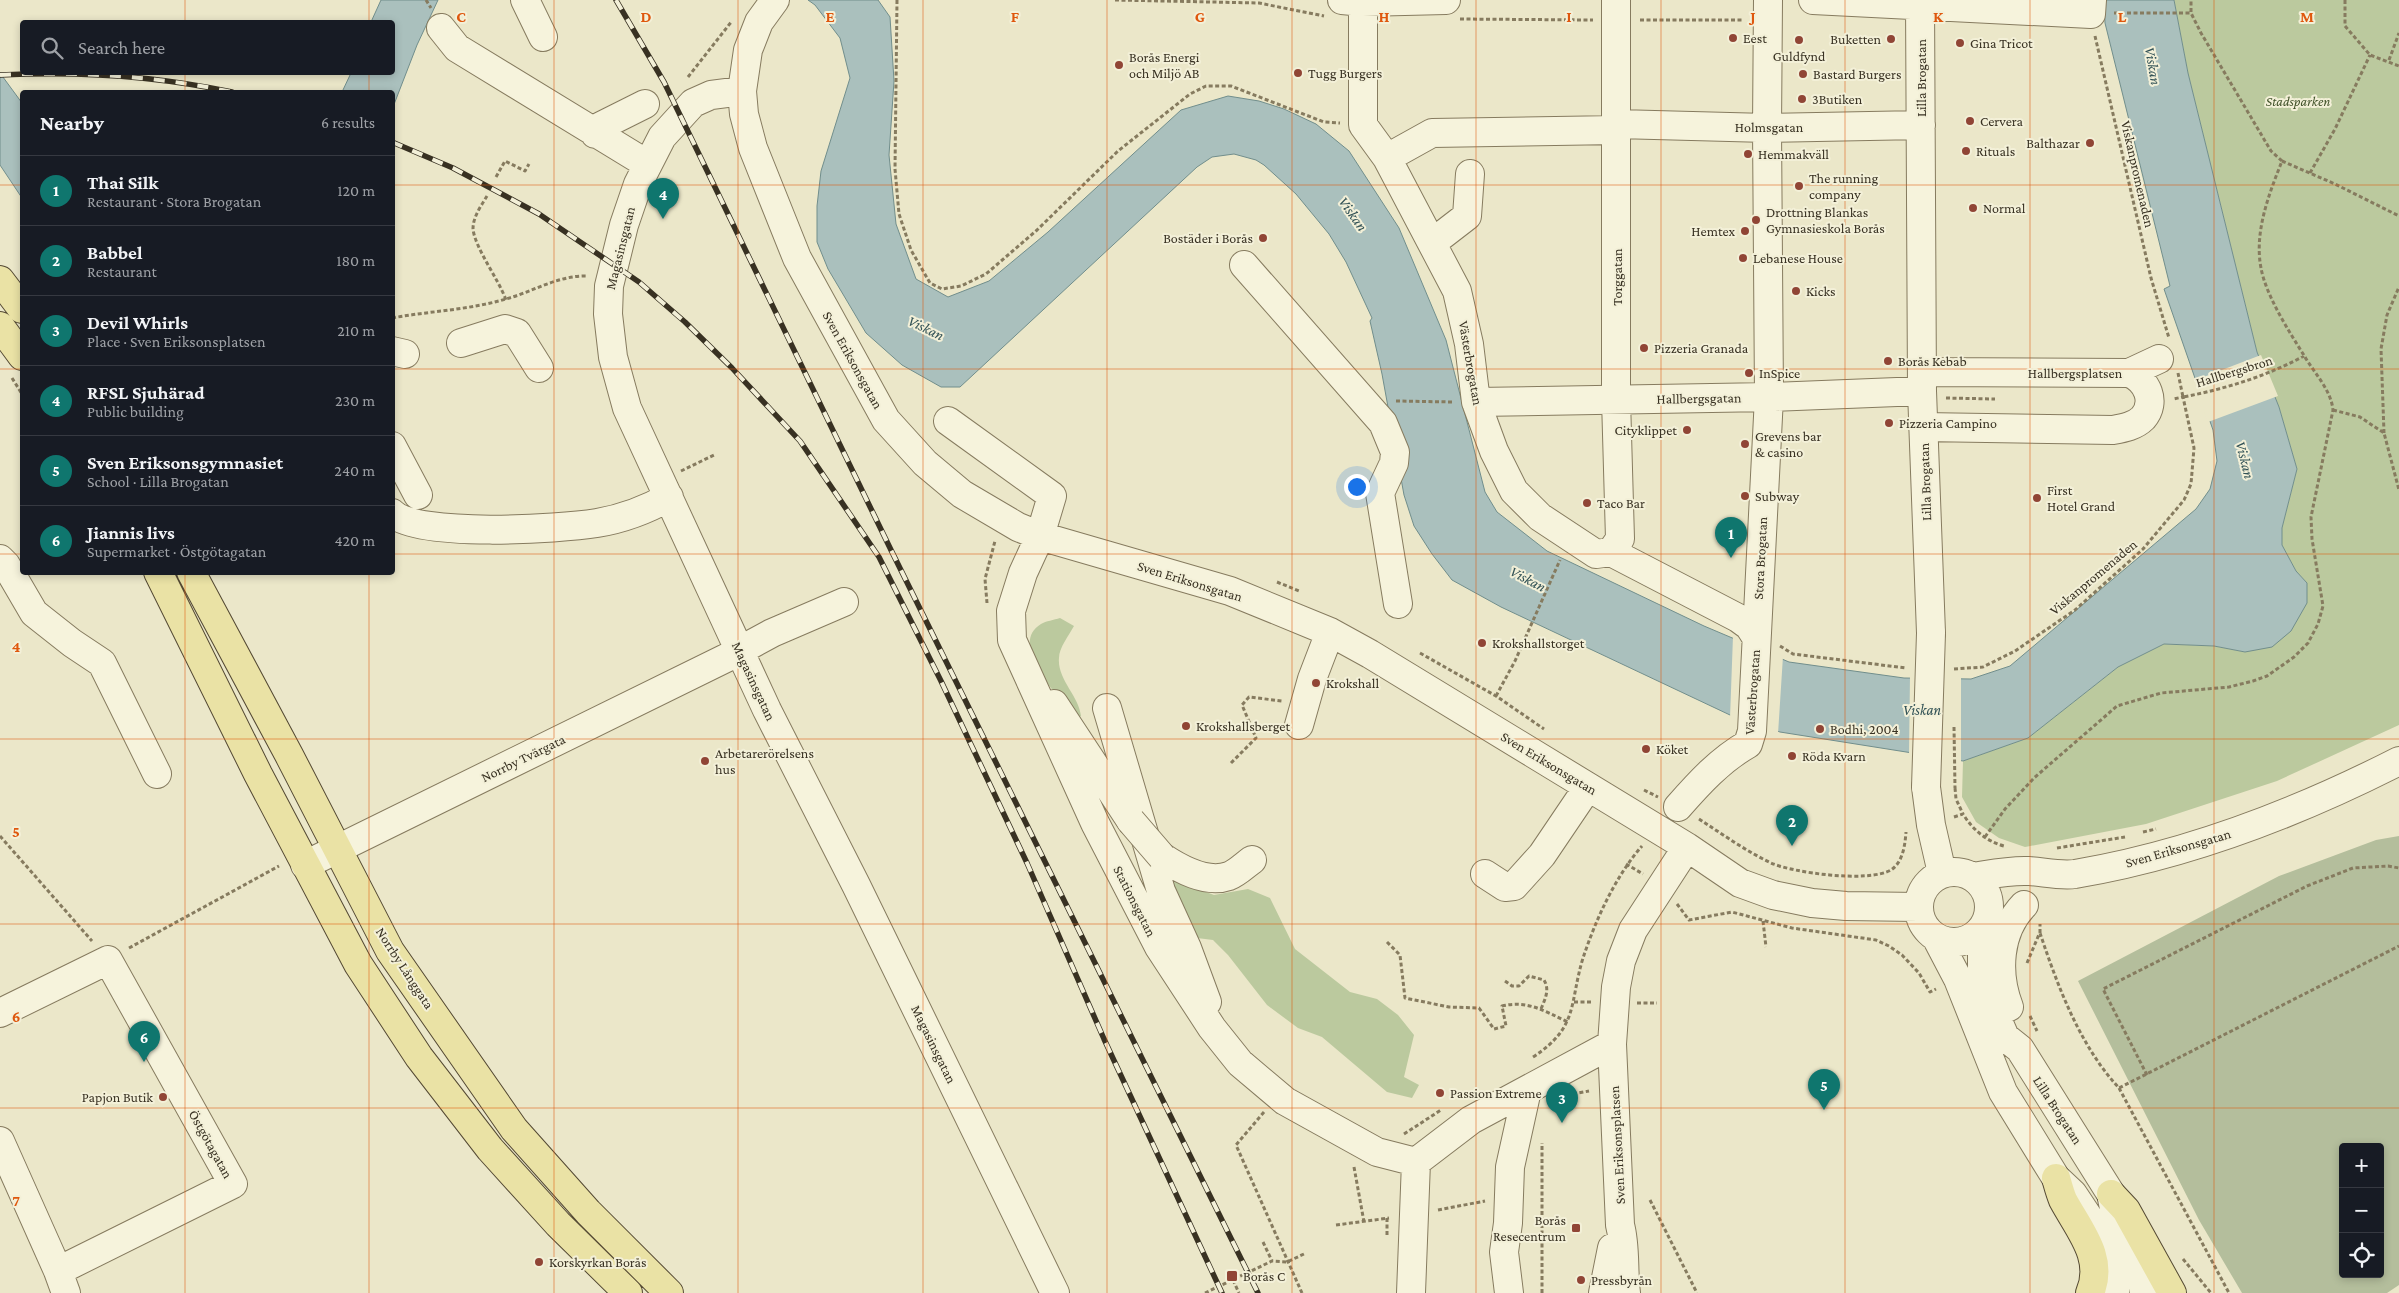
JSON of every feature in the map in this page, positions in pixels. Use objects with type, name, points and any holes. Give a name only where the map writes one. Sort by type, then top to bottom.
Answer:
[{"type":"main road","points":[[0,280],[20,306]]},
{"type":"main road","points":[[0,326],[20,353]]},
{"type":"main road","points":[[159,575],[295,864],[358,964],[419,1057],[490,1149],[558,1224],[628,1293]]},
{"type":"main road","name":"Norrby Långgata","points":[[193,575],[289,755],[390,951],[514,1129],[588,1212],[669,1293]]},
{"type":"main road","points":[[2056,1178],[2062,1198],[2092,1250],[2095,1269],[2090,1293]]},
{"type":"main road","points":[[2111,1194],[2126,1210],[2172,1293]]},
{"type":"street","points":[[525,0],[543,37]]},
{"type":"street","name":"Sven Eriksonsgatan","points":[[775,0],[758,22],[748,50],[742,91],[744,114],[753,148],[796,258],[886,420],[925,464],[962,494],[1003,520],[1040,536],[1230,591],[1330,632],[1370,654],[1687,847],[1740,882],[1773,895],[1846,906],[1918,907]]},
{"type":"street","points":[[1364,125],[1356,1],[1446,0]]},
{"type":"street","name":"Torggatan","points":[[1611,552],[1620,539],[1616,399],[1616,0]]},
{"type":"street","name":"Stora Brogatan","points":[[1756,637],[1769,397],[1768,0]]},
{"type":"street","points":[[1813,0],[2092,7]]},
{"type":"street","name":"Lilla Brogatan","points":[[1920,2],[1922,381],[1931,633],[1926,787],[1931,825],[1942,873]]},
{"type":"street","points":[[441,28],[458,48],[646,164]]},
{"type":"street","name":"Magasinsgatan","points":[[742,91],[711,95],[693,103],[662,137],[646,164],[624,225],[609,286],[608,314],[613,357],[627,408],[767,710],[856,885],[1055,1293]]},
{"type":"street","points":[[596,134],[601,126],[645,104]]},
{"type":"street","name":"Västerbrogatan","points":[[1364,125],[1387,158],[1457,291],[1469,344],[1476,402],[1494,452],[1514,491],[1540,517],[1596,554],[1611,552],[1738,618],[1749,626],[1756,637],[1752,731],[1748,744],[1730,754],[1678,807]]},
{"type":"street","name":"Holmsgatan","points":[[1387,158],[1432,133],[1617,127],[1767,128],[1921,125]]},
{"type":"street","points":[[1432,243],[1467,216],[1470,174]]},
{"type":"street","points":[[1244,265],[1382,423],[1395,452],[1394,463],[1380,493],[1398,604]]},
{"type":"street","points":[[461,343],[490,332],[506,329],[517,333],[539,368]]},
{"type":"street","points":[[2129,373],[2169,358]]},
{"type":"street","name":"Hallbergsplatsen","points":[[1922,381],[2129,373],[2138,376],[2147,388],[2150,402]]},
{"type":"street","name":"Hallbergsgatan","points":[[1476,402],[1769,397],[1922,381]]},
{"type":"street","points":[[1923,427],[2114,430],[2129,427],[2143,418],[2150,402]]},
{"type":"street","name":"Stationsgatan","points":[[948,421],[1052,496],[1040,536],[1023,573],[1011,611],[1012,640],[1095,823],[1159,947],[1212,1028],[1240,1063],[1285,1100],[1377,1152],[1416,1162]]},
{"type":"street","points":[[395,452],[418,496]]},
{"type":"street","points":[[395,514],[412,523],[434,527],[544,529],[599,523],[653,506],[669,498]]},
{"type":"street","points":[[0,559],[6,565],[34,613],[102,664],[156,774]]},
{"type":"street","name":"Norrby Tvärgata","points":[[295,864],[336,849],[772,633],[844,602]]},
{"type":"street","points":[[1302,713],[1330,632]]},
{"type":"street","points":[[1031,684],[1051,699],[1131,820],[1162,857],[1186,871],[1200,876],[1218,878],[1231,875],[1252,860]]},
{"type":"street","points":[[1107,708],[1133,794],[1149,857],[1161,891],[1187,948],[1209,1008],[1212,1028]]},
{"type":"street","name":"Sven Eriksonsgatan","points":[[1973,877],[2004,872],[2028,871],[2071,874],[2198,845],[2393,771]]},
{"type":"street","points":[[1485,874],[1506,887],[1514,886],[1547,848],[1588,787]]},
{"type":"street","name":"Sven Eriksonsplatsen","points":[[1626,1293],[1623,1273],[1624,1240],[1620,1225],[1612,1054],[1613,1003],[1621,961],[1633,930],[1687,847]]},
{"type":"street","points":[[1936,937],[1946,941],[1958,942],[1974,936],[1983,926],[1988,914],[1988,900],[1983,887],[1973,877],[1958,872],[1942,873],[1933,878],[1925,886],[1918,907],[1922,922],[1936,937],[1958,979],[2002,1092],[2056,1178],[2073,1194],[2103,1239],[2115,1269],[2115,1293]]},
{"type":"street","points":[[1983,926],[2029,901],[2071,874]]},
{"type":"street","points":[[2029,901],[2014,914],[2007,930],[2003,942],[2001,970],[2003,991],[2019,1032],[2029,1041]]},
{"type":"street","name":"Lilla Brogatan","points":[[1983,926],[1982,971],[1985,991],[2005,1037],[2029,1041],[2111,1194],[2116,1217],[2138,1259],[2144,1293]]},
{"type":"street","points":[[0,1013],[108,960]]},
{"type":"street","name":"Östgötagatan","points":[[62,1282],[233,1184],[108,960]]},
{"type":"street","points":[[1411,1293],[1416,1162],[1471,1120],[1527,1090],[1612,1054]]},
{"type":"street","points":[[1509,1293],[1504,1252],[1508,1223],[1510,1167],[1527,1090]]},
{"type":"street","points":[[0,1141],[62,1282]]},
{"type":"street","name":"Sven Eriksonsplatsen","points":[[1607,1286],[1614,1240],[1620,1225]]},
{"type":"path","points":[[897,0],[895,169],[898,214],[911,250],[930,283],[942,289],[961,286],[992,269],[1037,230],[1118,152],[1190,94],[1206,86],[1230,86],[1324,122],[1364,125]]},
{"type":"path","points":[[2191,0],[2191,13],[2201,34],[2271,150],[2282,161],[2399,216]]},
{"type":"path","points":[[2345,0],[2345,26],[2370,56],[2389,60],[2399,66]]},
{"type":"path","points":[[2092,7],[2191,13]]},
{"type":"path","name":"Viskanpromenaden","points":[[1949,669],[1983,667],[2015,651],[2075,610],[2144,549],[2184,500],[2191,484],[2194,448],[2183,397],[2169,358],[2107,92],[2092,7]]},
{"type":"path","points":[[2389,60],[2399,33]]},
{"type":"path","points":[[2310,174],[2335,129],[2370,56]]},
{"type":"path","points":[[496,177],[505,161],[525,171],[529,164]]},
{"type":"path","points":[[1985,838],[2005,809],[2034,778],[2117,706],[2161,693],[2228,687],[2267,676],[2294,657],[2308,643],[2318,624],[2323,606],[2312,538],[2311,517],[2332,410],[2332,397],[2304,356],[2272,297],[2261,270],[2259,252],[2262,227],[2269,196],[2282,161]]},
{"type":"path","points":[[487,196],[476,215],[473,229],[506,299],[510,331]]},
{"type":"path","points":[[395,318],[465,309],[506,299],[563,280],[579,276],[590,277]]},
{"type":"path","points":[[2399,287],[2387,315],[2381,349],[2384,433],[2399,490]]},
{"type":"path","name":"Hallbergsbron","points":[[2183,397],[2256,378],[2284,367],[2304,356]]},
{"type":"path","points":[[2150,402],[2183,397]]},
{"type":"path","points":[[1393,401],[1476,402]]},
{"type":"path","points":[[2332,410],[2360,417],[2384,433]]},
{"type":"path","points":[[1496,696],[1563,554]]},
{"type":"path","points":[[1270,579],[1303,593]]},
{"type":"path","points":[[1756,637],[1772,641],[1793,654],[1891,668],[1910,668]]},
{"type":"path","points":[[1416,651],[1496,696],[1546,731]]},
{"type":"path","points":[[1231,763],[1256,738],[1242,705],[1250,697],[1302,713]]},
{"type":"path","points":[[1955,788],[1956,800],[1972,828],[1985,838],[2012,849],[2026,851],[2028,871]]},
{"type":"path","points":[[1735,841],[1770,862],[1794,871],[1866,875],[1891,870],[1899,861],[1904,849],[1907,830],[1931,825],[1963,814]]},
{"type":"path","points":[[2051,849],[2125,837],[2163,827]]},
{"type":"path","points":[[1524,1062],[1548,1047],[1561,1034],[1568,1022],[1584,956],[1612,890],[1626,864],[1657,830]]},
{"type":"path","points":[[0,836],[108,960],[295,864]]},
{"type":"path","points":[[2147,1075],[2103,989],[2307,886],[2353,868],[2388,866],[2399,868]]},
{"type":"path","points":[[2029,901],[2040,912],[2040,932],[2051,965],[2083,1039],[2100,1068],[2119,1088],[2230,1293]]},
{"type":"path","points":[[1689,920],[1732,912],[1763,921],[1876,940],[1902,955],[1919,973],[1930,992],[1958,979]]},
{"type":"path","points":[[1763,921],[1766,946]]},
{"type":"path","points":[[2001,970],[2025,970],[2040,932]]},
{"type":"path","points":[[1387,942],[1400,955],[1406,998],[1449,1007],[1479,1008],[1494,1029],[1506,1026],[1502,1006],[1517,1003],[1541,1009],[1568,1022]]},
{"type":"path","points":[[2119,1088],[2399,946]]},
{"type":"path","points":[[1505,981],[1512,986],[1519,986],[1529,976],[1544,980],[1547,985],[1546,995],[1541,1009]]},
{"type":"path","points":[[1574,1002],[1597,1002]]},
{"type":"path","points":[[1631,1003],[1657,1003]]},
{"type":"path","points":[[2029,1012],[2029,1041]]},
{"type":"path","points":[[1568,1095],[1589,1091]]},
{"type":"path","points":[[1377,1152],[1442,1109]]},
{"type":"path","points":[[1266,1110],[1236,1146],[1302,1293]]},
{"type":"path","points":[[1542,1136],[1542,1293]]},
{"type":"path","points":[[1353,1164],[1364,1222]]},
{"type":"path","points":[[1434,1211],[1490,1200]]},
{"type":"path","points":[[1650,1200],[1697,1293]]},
{"type":"path","points":[[1336,1225],[1394,1217]]},
{"type":"path","points":[[1263,1242],[1272,1261]]},
{"type":"path","points":[[1205,1293],[1272,1261],[1287,1262],[1306,1253]]},
{"type":"path","points":[[2181,1256],[2211,1293]]},
{"type":"path","points":[[1233,1280],[1239,1293]]},
{"type":"green space","name":"Stadsparken","points":[[2174,0],[2399,0],[2399,725],[2277,781],[2146,824],[2025,847],[1999,838],[1976,822],[1962,797],[1963,761],[2028,738],[2118,667],[2164,644],[2214,646],[2245,652],[2307,583],[2296,571],[2282,545],[2282,528],[2297,469],[2279,407],[2257,352],[2188,73]]},
{"type":"green space","points":[[1060,618],[1074,626],[1061,650],[1059,666],[1079,709],[1081,716],[1078,718],[1040,673],[1033,659],[1030,645],[1032,633],[1041,624]]},
{"type":"green space","points":[[2399,836],[2399,1285],[2387,1293],[2242,1293],[2199,1220],[2078,981],[2279,876],[2376,840]]},
{"type":"green space","points":[[1163,876],[1214,895],[1248,889],[1270,898],[1295,949],[1350,992],[1377,999],[1398,1015],[1414,1035],[1404,1077],[1419,1085],[1412,1098],[1387,1092],[1322,1037],[1298,1028],[1267,1005],[1228,955],[1213,940],[1197,938]]},
{"type":"water","points":[[381,0],[438,0],[417,45],[395,102],[395,90],[343,90],[350,75],[395,75],[395,20],[372,20]]},
{"type":"water","name":"Viskan","points":[[808,0],[878,0],[890,17],[894,81],[889,155],[896,224],[916,279],[948,297],[989,281],[1048,232],[1181,110],[1228,96],[1259,101],[1284,109],[1316,124],[1349,151],[1399,228],[1446,340],[1485,492],[1497,512],[1547,551],[1704,626],[1789,662],[1904,678],[1971,679],[2010,666],[2196,509],[2210,489],[2217,461],[2213,430],[2164,289],[2170,286],[2105,23],[2104,0],[2174,0],[2188,73],[2257,352],[2279,407],[2297,469],[2282,528],[2282,545],[2296,571],[2307,583],[2307,603],[2291,631],[2272,647],[2245,652],[2214,646],[2164,644],[2118,667],[2028,738],[1963,761],[1780,732],[1730,715],[1501,607],[1452,580],[1414,526],[1404,495],[1382,374],[1370,321],[1372,318],[1346,262],[1329,234],[1296,194],[1256,160],[1234,154],[1212,157],[1197,167],[960,387],[941,387],[902,365],[866,333],[828,269],[817,242],[817,206],[821,171],[850,78],[840,38],[815,5]]},
{"type":"water","points":[[0,73],[20,100],[20,195],[0,165]]},
{"type":"pier","points":[[2261,355],[2278,396],[2208,422],[2193,381]]},
{"type":"pier","points":[[1733,636],[1783,656],[1778,734],[1730,718]]},
{"type":"pier","points":[[1910,676],[1961,677],[1961,763],[1909,755]]},
{"type":"railway","points":[[616,0],[664,82],[891,550],[1258,1293]]},
{"type":"railway","points":[[0,75],[20,74]]},
{"type":"railway","points":[[102,75],[175,82],[221,90]]},
{"type":"railway","points":[[395,143],[453,168],[539,214],[639,282],[685,322],[732,368],[800,441],[879,557],[941,681],[1027,863],[1104,1039],[1222,1293]]},
{"type":"place","name":"Eest","points":[[1733,38]]},
{"type":"place","name":"Buketten","points":[[1891,39]]},
{"type":"place","name":"Guldfynd","points":[[1799,40]]},
{"type":"place","name":"Gina Tricot","points":[[1960,43]]},
{"type":"place","name":"Borås Energi och Miljö AB","points":[[1119,65]]},
{"type":"place","name":"Tugg Burgers","points":[[1298,73]]},
{"type":"place","name":"Bastard Burgers","points":[[1803,74]]},
{"type":"place","name":"3Butiken","points":[[1802,99]]},
{"type":"place","name":"Cervera","points":[[1970,121]]},
{"type":"place","name":"Balthazar","points":[[2090,143]]},
{"type":"place","name":"Rituals","points":[[1966,151]]},
{"type":"place","name":"Hemmakväll","points":[[1748,154]]},
{"type":"place","name":"The running company","points":[[1799,186]]},
{"type":"place","name":"Normal","points":[[1973,208]]},
{"type":"place","name":"RFSL Sjuhärad","points":[[663,219]]},
{"type":"place","name":"Drottning Blankas Gymnasieskola Borås","points":[[1756,220]]},
{"type":"place","name":"Hemtex","points":[[1745,231]]},
{"type":"place","name":"Bostäder i Borås","points":[[1263,238]]},
{"type":"place","name":"Lebanese House","points":[[1743,258]]},
{"type":"place","name":"Kicks","points":[[1796,291]]},
{"type":"place","name":"Pizzeria Granada","points":[[1644,348]]},
{"type":"place","name":"Borås Kebab","points":[[1888,361]]},
{"type":"place","name":"InSpice","points":[[1749,373]]},
{"type":"place","name":"Pizzeria Campino","points":[[1889,423]]},
{"type":"place","name":"Cityklippet","points":[[1687,430]]},
{"type":"place","name":"Grevens bar & casino","points":[[1745,444]]},
{"type":"place","name":"Subway","points":[[1745,496]]},
{"type":"place","name":"First Hotel Grand","points":[[2037,498]]},
{"type":"place","name":"Taco Bar","points":[[1587,503]]},
{"type":"place","name":"Thai Silk","points":[[1731,558]]},
{"type":"place","name":"Krokshallstorget","points":[[1482,643]]},
{"type":"place","name":"Krokshall","points":[[1316,683]]},
{"type":"place","name":"Krokshallsberget","points":[[1186,726]]},
{"type":"place","name":"Bodhi, 2004","points":[[1820,729]]},
{"type":"place","name":"Köket","points":[[1646,749]]},
{"type":"place","name":"Röda Kvarn","points":[[1792,756]]},
{"type":"place","name":"Arbetarerörelsens hus","points":[[705,761]]},
{"type":"place","name":"Babbel","points":[[1792,846]]},
{"type":"place","name":"Jiannis livs","points":[[144,1062]]},
{"type":"place","name":"Passion Extreme","points":[[1440,1093]]},
{"type":"place","name":"Papjon Butik","points":[[163,1097]]},
{"type":"place","name":"Sven Eriksonsgymnasiet","points":[[1824,1110]]},
{"type":"place","name":"Devil Whirls","points":[[1562,1123]]},
{"type":"place","name":"Borås Resecentrum","points":[[1576,1228]]},
{"type":"place","name":"Korskyrkan Borås","points":[[539,1262]]},
{"type":"place","name":"Borås C","points":[[1232,1276]]},
{"type":"place","name":"Pressbyrån","points":[[1581,1280]]}]
